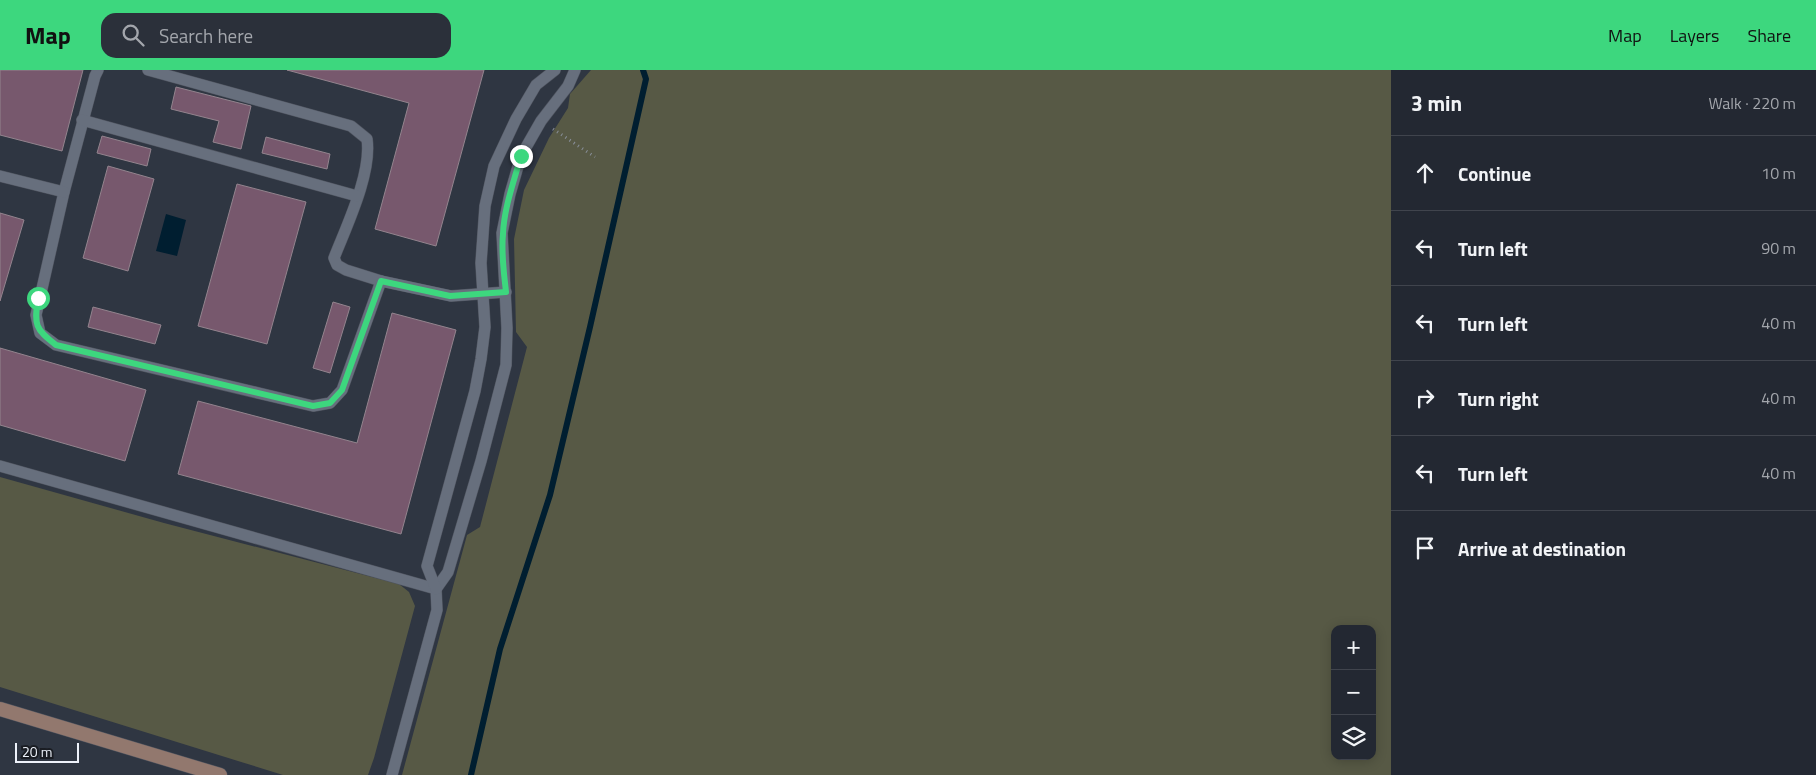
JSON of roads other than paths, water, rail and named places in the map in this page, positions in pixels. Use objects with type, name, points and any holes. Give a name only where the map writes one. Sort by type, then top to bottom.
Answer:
[{"type":"main road","points":[[0,709],[220,775]]},
{"type":"lane","points":[[98,70],[82,120],[36,315],[40,333],[56,345],[313,406],[330,403],[342,390],[381,281]]},
{"type":"lane","points":[[148,70],[351,126],[367,139],[369,151],[365,172],[334,258],[337,265],[346,270],[381,281],[450,296],[506,292]]},
{"type":"lane","points":[[392,775],[437,610],[436,589],[428,566],[481,360],[485,327],[481,263],[485,206],[494,166],[516,119],[536,85],[555,70]]},
{"type":"lane","points":[[436,589],[448,572],[481,461],[506,365],[506,292],[502,234],[510,194],[521,156],[541,121],[568,86],[575,70]]},
{"type":"lane","points":[[82,120],[357,196]]},
{"type":"lane","points":[[0,176],[64,192]]},
{"type":"lane","points":[[0,466],[436,589]]},
{"type":"water","points":[[166,214],[186,220],[177,256],[156,251]]},
{"type":"waterway","points":[[471,775],[500,649],[550,495],[646,79],[643,70]]}]
